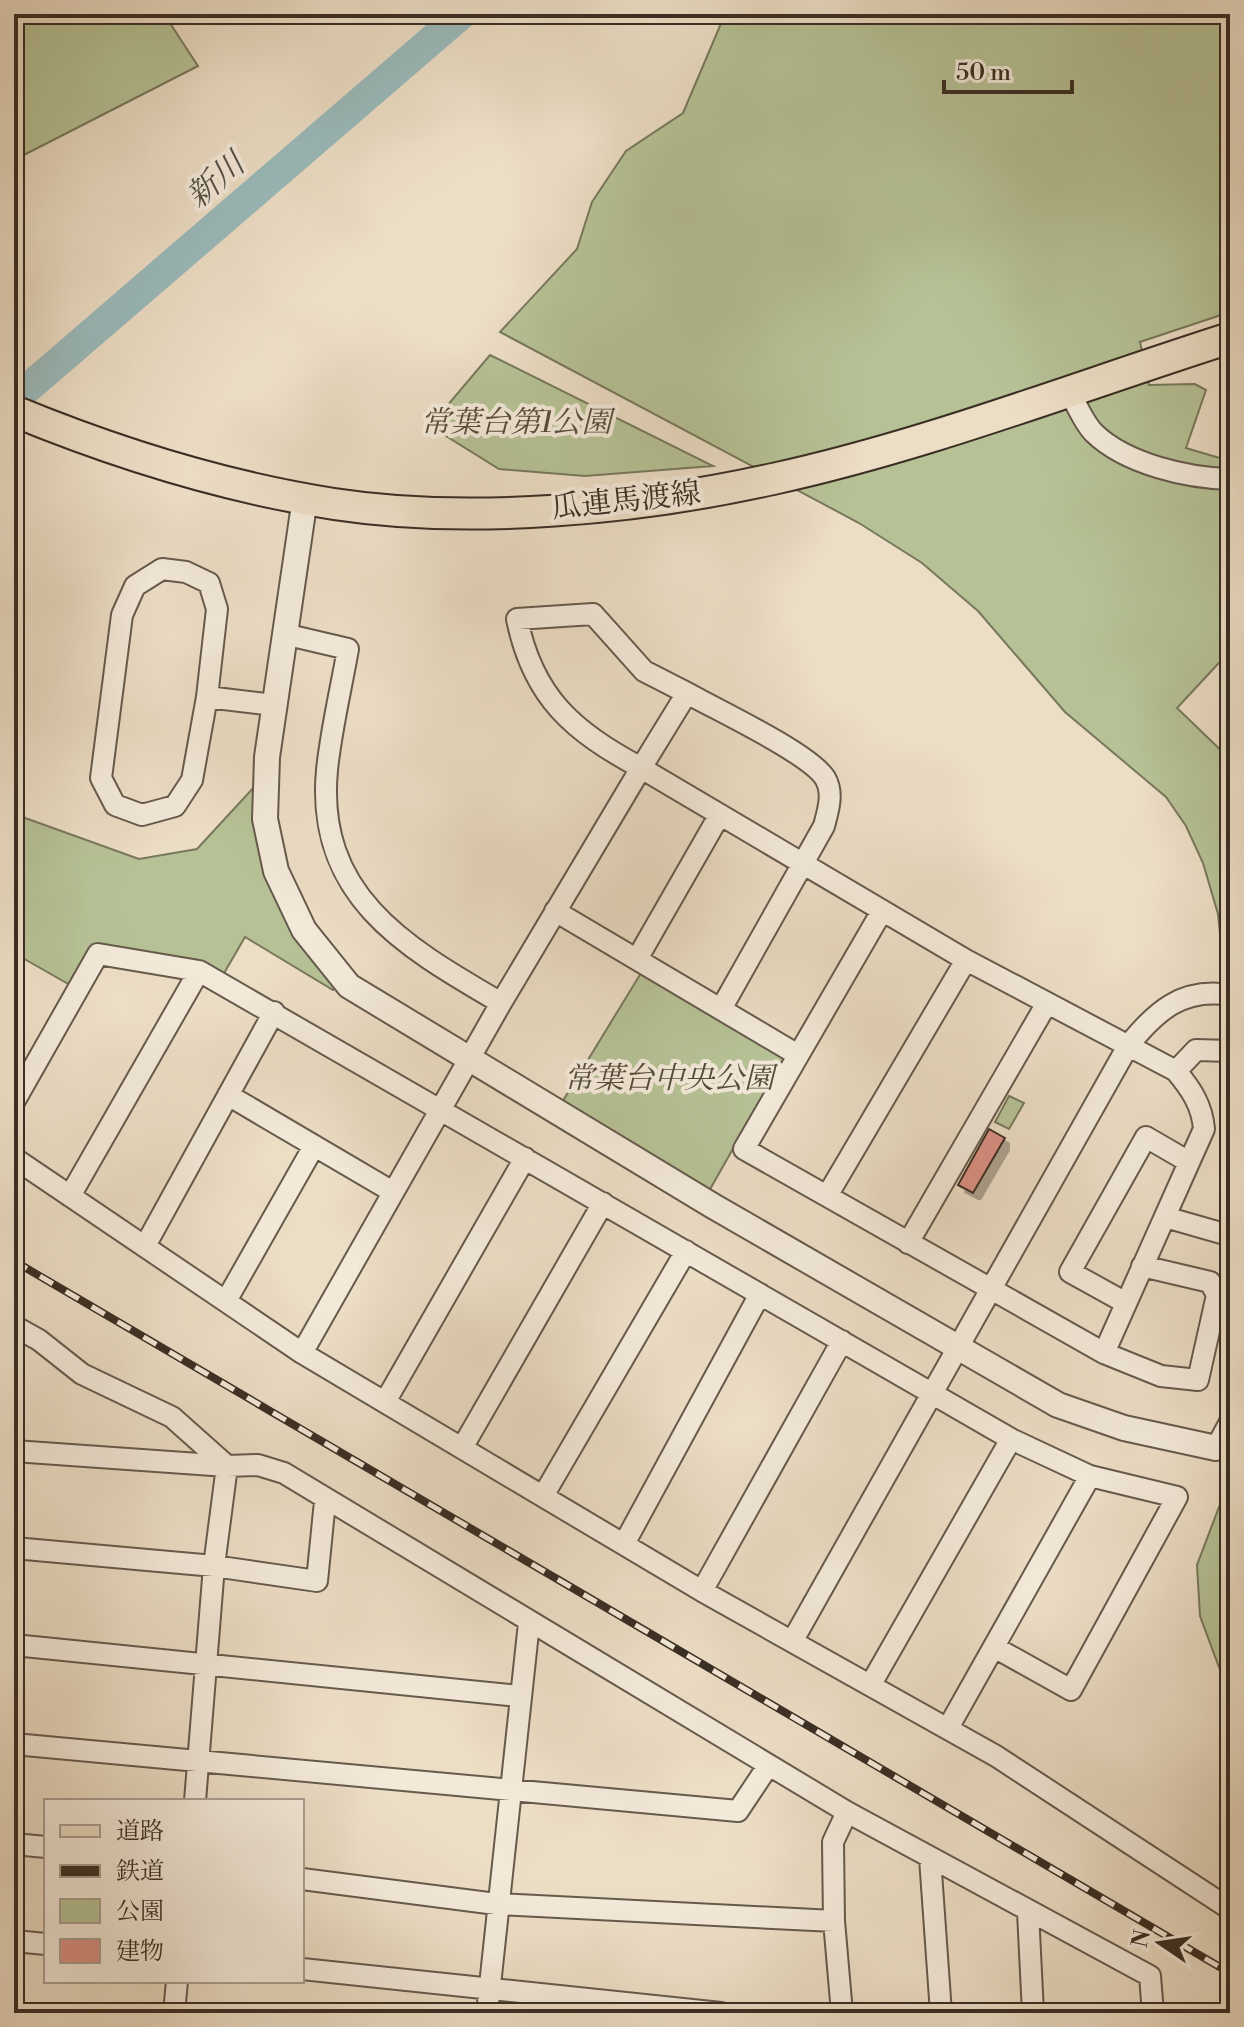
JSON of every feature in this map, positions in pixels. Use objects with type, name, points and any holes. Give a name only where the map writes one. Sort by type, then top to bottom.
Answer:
[{"type":"main road","name":"瓜連馬渡線","points":[[14,411],[105,445],[206,475],[305,498],[410,511],[617,505],[688,496],[849,459],[1230,338]]},
{"type":"street","points":[[1068,389],[1092,431],[1115,449],[1159,466],[1209,479],[1230,479]]},
{"type":"street","points":[[305,498],[267,757],[265,819],[276,871],[304,930],[349,986],[1058,1405],[1124,1428],[1216,1448],[1230,1422]]},
{"type":"street","points":[[162,569],[186,572],[209,583],[217,609],[207,697],[192,780],[175,806],[142,815],[115,805],[101,778],[122,615],[135,586],[162,569]]},
{"type":"street","points":[[721,1009],[802,864],[824,826],[831,801],[825,779],[808,762],[644,671],[593,614],[517,619],[522,642],[547,697],[592,742],[641,768],[719,816],[802,864],[966,960],[1176,1071],[1191,1089],[1202,1113],[1204,1129],[1104,1353]]},
{"type":"street","points":[[284,634],[348,649],[327,770],[327,806],[334,844],[370,913],[400,941],[501,1003]]},
{"type":"street","points":[[302,1353],[468,1059],[687,693]]},
{"type":"street","points":[[207,697],[274,705]]},
{"type":"street","points":[[637,959],[719,816]]},
{"type":"street","points":[[555,911],[798,1055]]},
{"type":"street","points":[[882,911],[744,1149],[1104,1353],[1161,1376],[1198,1380],[1217,1295],[1210,1282],[1142,1266]]},
{"type":"street","points":[[14,1102],[98,954],[199,971],[1011,1439],[1090,1476],[1177,1497],[1071,1690],[994,1647]]},
{"type":"street","points":[[827,1196],[966,960]]},
{"type":"street","points":[[70,1196],[199,971]]},
{"type":"street","points":[[793,1640],[930,1392],[1128,1046],[1154,1013],[1167,1006],[1216,992],[1230,995]]},
{"type":"street","points":[[908,1243],[1047,1003]]},
{"type":"street","points":[[145,1246],[274,1012]]},
{"type":"street","points":[[1176,1071],[1196,1050],[1230,1051]]},
{"type":"street","points":[[228,1095],[393,1192]]},
{"type":"street","points":[[1126,1303],[1070,1272],[1146,1137],[1189,1162]]},
{"type":"street","points":[[226,1301],[314,1146]]},
{"type":"street","points":[[14,1158],[302,1353],[702,1591],[948,1728],[1230,1909]]},
{"type":"street","points":[[385,1402],[525,1158]]},
{"type":"street","points":[[462,1448],[603,1203]]},
{"type":"street","points":[[1165,1217],[1228,1235],[1230,1227]]},
{"type":"street","points":[[543,1496],[686,1251]]},
{"type":"street","points":[[624,1544],[760,1294]]},
{"type":"street","points":[[14,1326],[39,1340],[82,1374],[172,1417],[227,1466]]},
{"type":"street","points":[[702,1591],[842,1341]]},
{"type":"street","points":[[871,1684],[1011,1439]]},
{"type":"street","points":[[14,1451],[227,1466],[258,1465],[284,1473],[325,1501],[847,1812],[1150,1976],[1153,2013]]},
{"type":"street","points":[[195,1799],[214,1566],[227,1466]]},
{"type":"street","points":[[948,1728],[1090,1476]]},
{"type":"street","points":[[14,1548],[214,1566],[317,1581],[325,1501]]},
{"type":"street","points":[[487,2013],[496,1904],[512,1792],[519,1696],[529,1623]]},
{"type":"street","points":[[14,1645],[519,1696]]},
{"type":"street","points":[[14,1744],[738,1811],[768,1766]]},
{"type":"street","points":[[842,2013],[834,1921],[833,1842],[847,1812]]},
{"type":"street","points":[[14,1844],[44,1847]]},
{"type":"street","points":[[930,1858],[941,2013]]},
{"type":"street","points":[[304,1879],[496,1904],[834,1921]]},
{"type":"street","points":[[1028,1912],[1033,2013]]},
{"type":"street","points":[[14,1941],[44,1944]]},
{"type":"street","points":[[304,1969],[490,1986],[721,2013]]},
{"type":"street","points":[[174,2013],[177,1983]]},
{"type":"green space","points":[[14,14],[164,14],[198,66],[14,160]]},
{"type":"green space","points":[[725,14],[1230,14],[1230,312],[1140,342],[1149,385],[1195,384],[1206,390],[1186,448],[1230,461],[1230,651],[1177,708],[1230,759],[1230,971],[1223,963],[1218,914],[1203,863],[1186,826],[1166,797],[1065,712],[978,611],[922,563],[859,523],[500,332],[577,249],[592,202],[626,151],[683,113]]},
{"type":"green space","name":"常葉台第1公園","points":[[490,355],[713,466],[585,476],[499,469],[430,426]]},
{"type":"green space","points":[[255,786],[256,837],[296,934],[340,984],[333,990],[245,937],[223,975],[199,960],[95,947],[70,985],[14,953],[14,814],[139,859],[197,849]]},
{"type":"green space","name":"常葉台中央公園","points":[[641,973],[785,1057],[709,1191],[561,1104]]},
{"type":"green space","points":[[1009,1096],[1024,1103],[1009,1129],[995,1122]]},
{"type":"green space","points":[[1230,1478],[1230,1697],[1200,1616],[1197,1565]]},
{"type":"building","points":[[989,1129],[1005,1138],[973,1193],[958,1185]]},
{"type":"waterway","name":"新川","points":[[14,400],[462,14]]},
{"type":"railway","points":[[14,1261],[1230,1973]]}]
